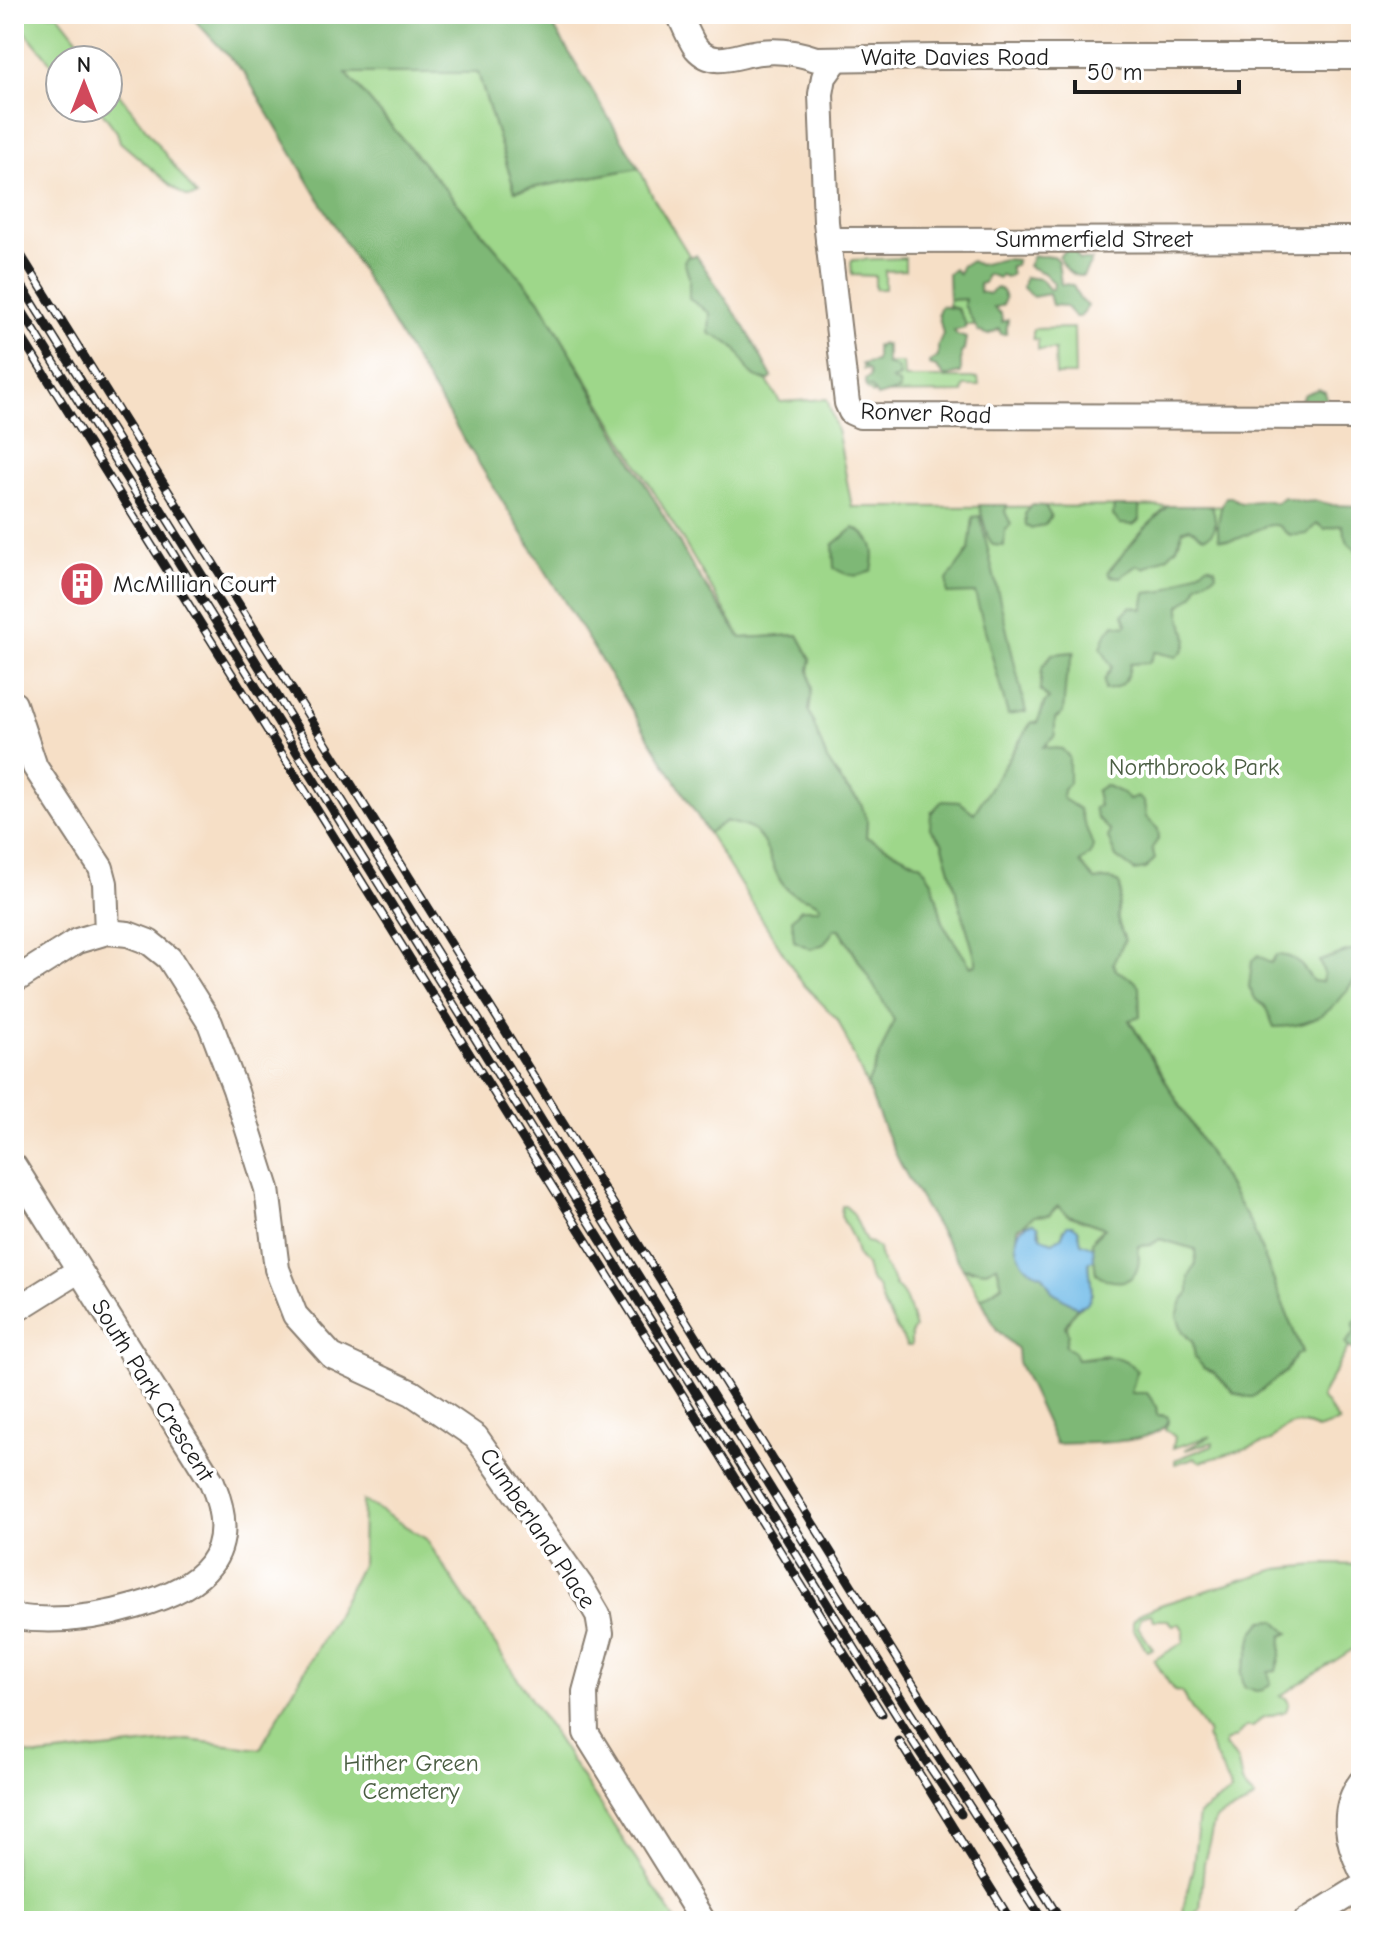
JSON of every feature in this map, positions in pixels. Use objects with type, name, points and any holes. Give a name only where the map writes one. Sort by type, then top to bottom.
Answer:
[{"type":"street","name":"Waite Davies Road","points":[[679,14],[694,46],[703,54],[736,59],[759,51],[827,59],[1361,57]]},
{"type":"street","name":"Ronver Road","points":[[827,59],[821,89],[828,240],[847,403],[855,415],[1361,417]]},
{"type":"street","name":"Summerfield Street","points":[[828,240],[1361,239]]},
{"type":"street","points":[[14,704],[35,767],[101,868],[105,883],[107,932],[77,941],[14,981]]},
{"type":"street","name":"Cumberland Place","points":[[107,932],[128,934],[149,942],[169,958],[210,1023],[267,1189],[277,1269],[295,1315],[332,1356],[412,1393],[476,1437],[581,1586],[598,1615],[601,1633],[585,1692],[586,1733],[703,1921]]},
{"type":"street","name":"South Park Crescent","points":[[14,1166],[212,1482],[223,1514],[219,1546],[204,1574],[179,1592],[98,1616],[45,1620],[14,1617]]},
{"type":"street","points":[[14,1311],[78,1271]]},
{"type":"street","points":[[1361,1782],[1353,1795],[1347,1817],[1351,1849],[1361,1870]]},
{"type":"street","points":[[1306,1921],[1361,1887]]},
{"type":"green space","points":[[14,14],[58,14],[81,44],[44,44],[44,55]]},
{"type":"green space","points":[[189,14],[546,14],[639,168],[515,191],[478,73],[346,73],[539,299],[696,572],[741,638],[798,635],[811,659],[809,711],[827,760],[860,802],[867,821],[866,837],[921,865],[932,881],[944,926],[971,967],[977,964],[942,842],[930,828],[931,813],[942,801],[960,802],[974,813],[1032,722],[1037,723],[1049,699],[1040,690],[1042,668],[1052,654],[1074,652],[1066,678],[1063,713],[1055,719],[1055,736],[1043,747],[1062,749],[1069,757],[1069,783],[1063,790],[1062,798],[1079,809],[1093,846],[1091,853],[1080,863],[1095,880],[1108,879],[1120,885],[1118,920],[1125,940],[1113,963],[1116,970],[1135,981],[1139,987],[1140,1017],[1129,1020],[1252,1226],[1302,1352],[1296,1355],[1286,1371],[1253,1397],[1234,1393],[1195,1358],[1193,1343],[1183,1332],[1177,1316],[1181,1303],[1189,1293],[1189,1277],[1196,1264],[1195,1249],[1160,1239],[1150,1245],[1138,1246],[1139,1264],[1131,1278],[1120,1282],[1107,1280],[1096,1273],[1092,1241],[1105,1228],[1068,1215],[1058,1206],[1049,1215],[1034,1216],[1018,1228],[1018,1244],[1021,1257],[1029,1268],[1043,1275],[1052,1291],[1077,1307],[1065,1326],[1068,1333],[1065,1346],[1074,1352],[1077,1359],[1110,1357],[1131,1364],[1137,1371],[1131,1393],[1147,1393],[1156,1406],[1157,1415],[1167,1416],[1169,1420],[1162,1429],[1135,1439],[1056,1444],[1018,1362],[1017,1349],[997,1330],[981,1299],[1002,1285],[997,1265],[986,1271],[963,1268],[914,1188],[882,1124],[867,1086],[894,1020],[840,929],[835,929],[824,944],[811,949],[794,941],[792,919],[801,909],[818,909],[820,906],[785,887],[764,843],[751,829],[726,821],[708,833],[403,341],[245,74]]},
{"type":"green space","name":"Northbrook Park","points":[[345,72],[478,73],[515,191],[639,168],[653,197],[780,402],[827,399],[838,434],[852,507],[1361,506],[1361,1324],[1321,1397],[1339,1422],[1317,1429],[1304,1424],[1292,1425],[1271,1441],[1201,1462],[1194,1458],[1175,1464],[1175,1460],[1213,1445],[1213,1442],[1185,1450],[1211,1436],[1173,1448],[1175,1437],[1165,1429],[1169,1420],[1157,1415],[1156,1406],[1147,1393],[1131,1393],[1137,1371],[1106,1355],[1076,1359],[1064,1346],[1071,1315],[1086,1304],[1092,1294],[1089,1261],[1094,1259],[1096,1273],[1138,1246],[1150,1245],[1160,1239],[1195,1249],[1196,1264],[1189,1277],[1189,1293],[1181,1303],[1183,1332],[1193,1343],[1204,1368],[1214,1372],[1234,1393],[1254,1396],[1286,1371],[1296,1354],[1302,1352],[1252,1226],[1117,999],[1023,803],[1030,724],[974,814],[930,828],[942,842],[977,964],[971,967],[944,926],[932,881],[921,865],[866,837],[867,821],[861,803],[846,788],[827,760],[809,711],[811,659],[798,635],[741,638],[539,299]]},
{"type":"green space","points":[[124,100],[197,196],[188,197],[179,192],[120,142],[111,124],[124,124]]},
{"type":"green space","points":[[1069,247],[1074,248],[1079,260],[1092,260],[1083,276],[1071,273],[1059,256]]},
{"type":"green space","points":[[696,255],[746,329],[772,377],[770,380],[756,377],[733,347],[709,333],[710,313],[689,299],[689,277],[684,261]]},
{"type":"green space","points":[[1033,256],[1053,256],[1058,261],[1061,284],[1073,285],[1080,300],[1088,306],[1080,317],[1075,317],[1065,306],[1052,305],[1049,294],[1033,297],[1023,288],[1025,277],[1041,279],[1049,289],[1053,289],[1054,283],[1044,273],[1028,266]]},
{"type":"green space","points":[[905,258],[905,270],[885,271],[885,289],[875,289],[875,276],[852,275],[853,260]]},
{"type":"green space","points":[[1004,259],[1017,260],[1015,265],[1010,266],[1012,274],[1007,277],[1000,275],[999,278],[987,274],[984,283],[979,284],[980,292],[989,294],[997,288],[1005,297],[1003,305],[994,308],[1001,314],[1002,322],[1008,320],[1006,334],[1001,334],[999,329],[988,335],[978,331],[964,305],[965,299],[949,300],[948,274],[954,269],[959,274],[961,266],[971,261],[979,265]]},
{"type":"green space","points":[[965,299],[964,305],[976,325],[966,325],[958,309],[949,306],[949,300]]},
{"type":"green space","points":[[941,306],[957,309],[965,328],[954,331],[966,338],[961,353],[961,373],[945,377],[936,367],[929,365],[938,357],[938,345],[943,334],[938,313]]},
{"type":"green space","points":[[1074,328],[1075,375],[1056,375],[1055,350],[1038,350],[1033,329]]},
{"type":"green space","points":[[882,344],[886,348],[886,364],[899,371],[900,377],[892,380],[899,384],[900,390],[877,397],[872,388],[865,385],[865,380],[870,377],[862,364],[876,361],[876,349]]},
{"type":"green space","points":[[876,345],[887,345],[887,363],[903,363],[904,378],[978,378],[979,386],[964,386],[963,393],[873,394],[866,388],[865,382],[871,381],[869,370],[863,370],[863,366],[876,365]]},
{"type":"green space","points":[[1318,389],[1325,392],[1328,403],[1323,408],[1303,406],[1300,401],[1305,394]]},
{"type":"green space","points":[[1226,497],[1241,503],[1265,500],[1276,503],[1283,497],[1303,502],[1361,506],[1361,555],[1348,543],[1342,525],[1325,529],[1317,523],[1307,534],[1295,535],[1272,525],[1234,540],[1219,539],[1219,517]]},
{"type":"green space","points":[[979,505],[1007,505],[1005,512],[1011,524],[1005,531],[1004,546],[993,545],[988,537]]},
{"type":"green space","points":[[1031,505],[1045,506],[1051,516],[1045,525],[1031,529],[1026,525],[1025,514]]},
{"type":"green space","points":[[1114,506],[1139,506],[1140,520],[1133,525],[1121,524],[1113,516]]},
{"type":"green space","points":[[1168,506],[1212,506],[1215,521],[1212,533],[1203,537],[1190,528],[1183,530],[1177,547],[1168,556],[1144,568],[1137,565],[1121,577],[1110,576],[1108,572],[1142,531]]},
{"type":"green space","points":[[980,516],[1026,712],[1008,715],[975,593],[947,594],[947,580],[969,550],[973,517]]},
{"type":"green space","points":[[854,528],[869,540],[874,556],[872,570],[848,575],[834,568],[833,545]]},
{"type":"green space","points":[[1208,565],[1215,568],[1216,574],[1198,584],[1194,595],[1180,606],[1187,638],[1183,651],[1176,657],[1155,652],[1149,663],[1130,664],[1123,682],[1116,688],[1105,690],[1104,680],[1112,667],[1101,648],[1114,624],[1127,624],[1123,614],[1131,606],[1143,609],[1146,593],[1164,591]]},
{"type":"green space","points":[[1105,785],[1129,800],[1138,797],[1144,802],[1146,817],[1158,829],[1159,838],[1152,848],[1155,859],[1145,869],[1135,871],[1116,857],[1108,838],[1110,831],[1097,818],[1094,808],[1099,806],[1096,791]]},
{"type":"green space","points":[[726,821],[748,828],[758,835],[785,887],[820,906],[823,944],[835,929],[839,929],[895,1020],[867,1086],[838,1020],[802,983],[708,833]]},
{"type":"green space","points":[[1349,951],[1361,951],[1361,972],[1339,1001],[1305,1023],[1274,1027],[1265,1006],[1256,1000],[1249,987],[1252,961],[1258,955],[1271,963],[1276,955],[1283,955],[1302,966],[1313,981],[1322,982],[1324,973],[1319,961]]},
{"type":"green space","points":[[842,1206],[853,1213],[866,1242],[878,1248],[895,1286],[906,1299],[915,1328],[911,1334],[911,1346],[907,1346],[884,1307],[878,1287],[870,1280],[866,1266],[857,1255],[841,1216]]},
{"type":"green space","points":[[1058,1206],[1068,1215],[1105,1228],[1094,1237],[1093,1247],[1081,1243],[1078,1229],[1064,1229],[1062,1236],[1053,1242],[1043,1239],[1038,1226],[1024,1224]]},
{"type":"green space","points":[[996,1264],[1002,1284],[981,1299],[963,1268],[971,1271]]},
{"type":"green space","points":[[1361,1316],[1361,1354],[1345,1343],[1354,1334],[1354,1322]]},
{"type":"green space","name":"Hither Green Cemetery","points":[[363,1500],[426,1539],[676,1921],[14,1921],[14,1751],[38,1756],[188,1740],[260,1749],[362,1563]]},
{"type":"green space","points":[[1326,1564],[1361,1565],[1361,1644],[1280,1696],[1289,1703],[1286,1711],[1262,1718],[1253,1727],[1246,1727],[1235,1738],[1225,1742],[1238,1762],[1244,1787],[1255,1798],[1215,1819],[1204,1863],[1200,1909],[1196,1911],[1200,1921],[1187,1921],[1183,1909],[1193,1867],[1199,1814],[1231,1792],[1230,1786],[1206,1737],[1208,1734],[1181,1692],[1174,1691],[1154,1660],[1184,1642],[1184,1631],[1179,1623],[1173,1625],[1168,1620],[1154,1620],[1151,1614],[1141,1617],[1138,1627],[1153,1649],[1147,1651],[1133,1628],[1133,1621],[1141,1613],[1163,1604],[1277,1569]]},
{"type":"green space","points":[[1275,1620],[1289,1633],[1282,1636],[1276,1671],[1268,1672],[1271,1683],[1263,1690],[1244,1687],[1241,1672],[1253,1633],[1263,1621]]},
{"type":"water","points":[[1033,1223],[1038,1226],[1042,1237],[1053,1242],[1062,1236],[1067,1225],[1073,1225],[1078,1229],[1081,1243],[1093,1247],[1094,1259],[1089,1262],[1091,1290],[1086,1304],[1077,1307],[1052,1291],[1043,1275],[1031,1270],[1021,1259],[1017,1237],[1025,1226]]},
{"type":"railway","points":[[14,244],[1061,1921]]},
{"type":"railway","points":[[14,273],[1043,1921]]},
{"type":"railway","points":[[14,298],[915,1745],[961,1814]]},
{"type":"railway","points":[[14,325],[882,1714]]},
{"type":"railway","points":[[899,1741],[1011,1921]]},
{"type":"place","name":"McMillian Court","points":[[82,584]]}]
